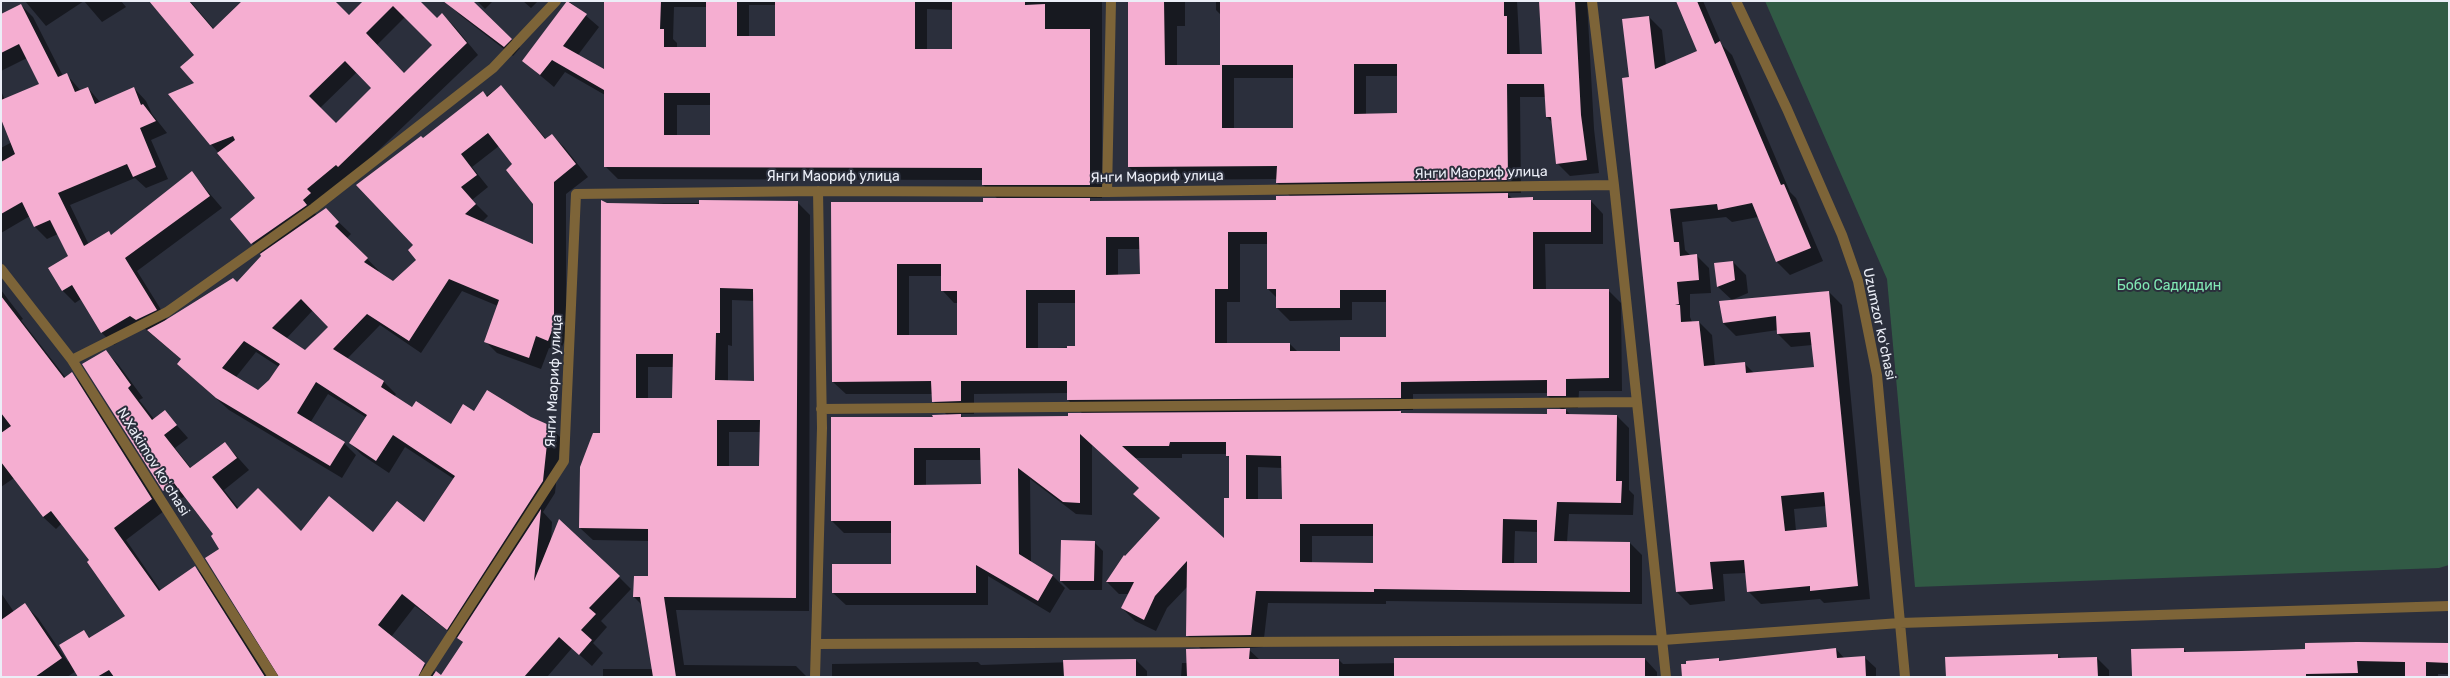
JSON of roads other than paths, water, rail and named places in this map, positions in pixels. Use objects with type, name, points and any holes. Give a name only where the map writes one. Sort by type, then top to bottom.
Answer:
[{"type":"street","points":[[72,360],[167,312],[314,208],[493,68],[556,1]]},
{"type":"street","points":[[1107,192],[1111,1]]},
{"type":"street","points":[[1592,1],[1614,185],[1635,402],[1666,677]]},
{"type":"street","name":"Uzumzor koʻchasi","points":[[1736,1],[1799,136],[1842,234],[1858,281],[1877,375],[1905,677]]},
{"type":"street","name":"Янги Маориф улица","points":[[424,677],[564,461],[576,194],[818,191],[1107,192],[1614,185]]},
{"type":"street","points":[[815,677],[822,428],[818,191]]},
{"type":"street","name":"N.Xakimov koʻchasi","points":[[1,269],[72,360],[273,677]]},
{"type":"street","points":[[821,409],[1635,402]]},
{"type":"street","points":[[816,644],[1663,640],[1900,624],[2449,606]]},
{"type":"park label","name":"Бобо Садиддин","points":[[2169,286]]}]
